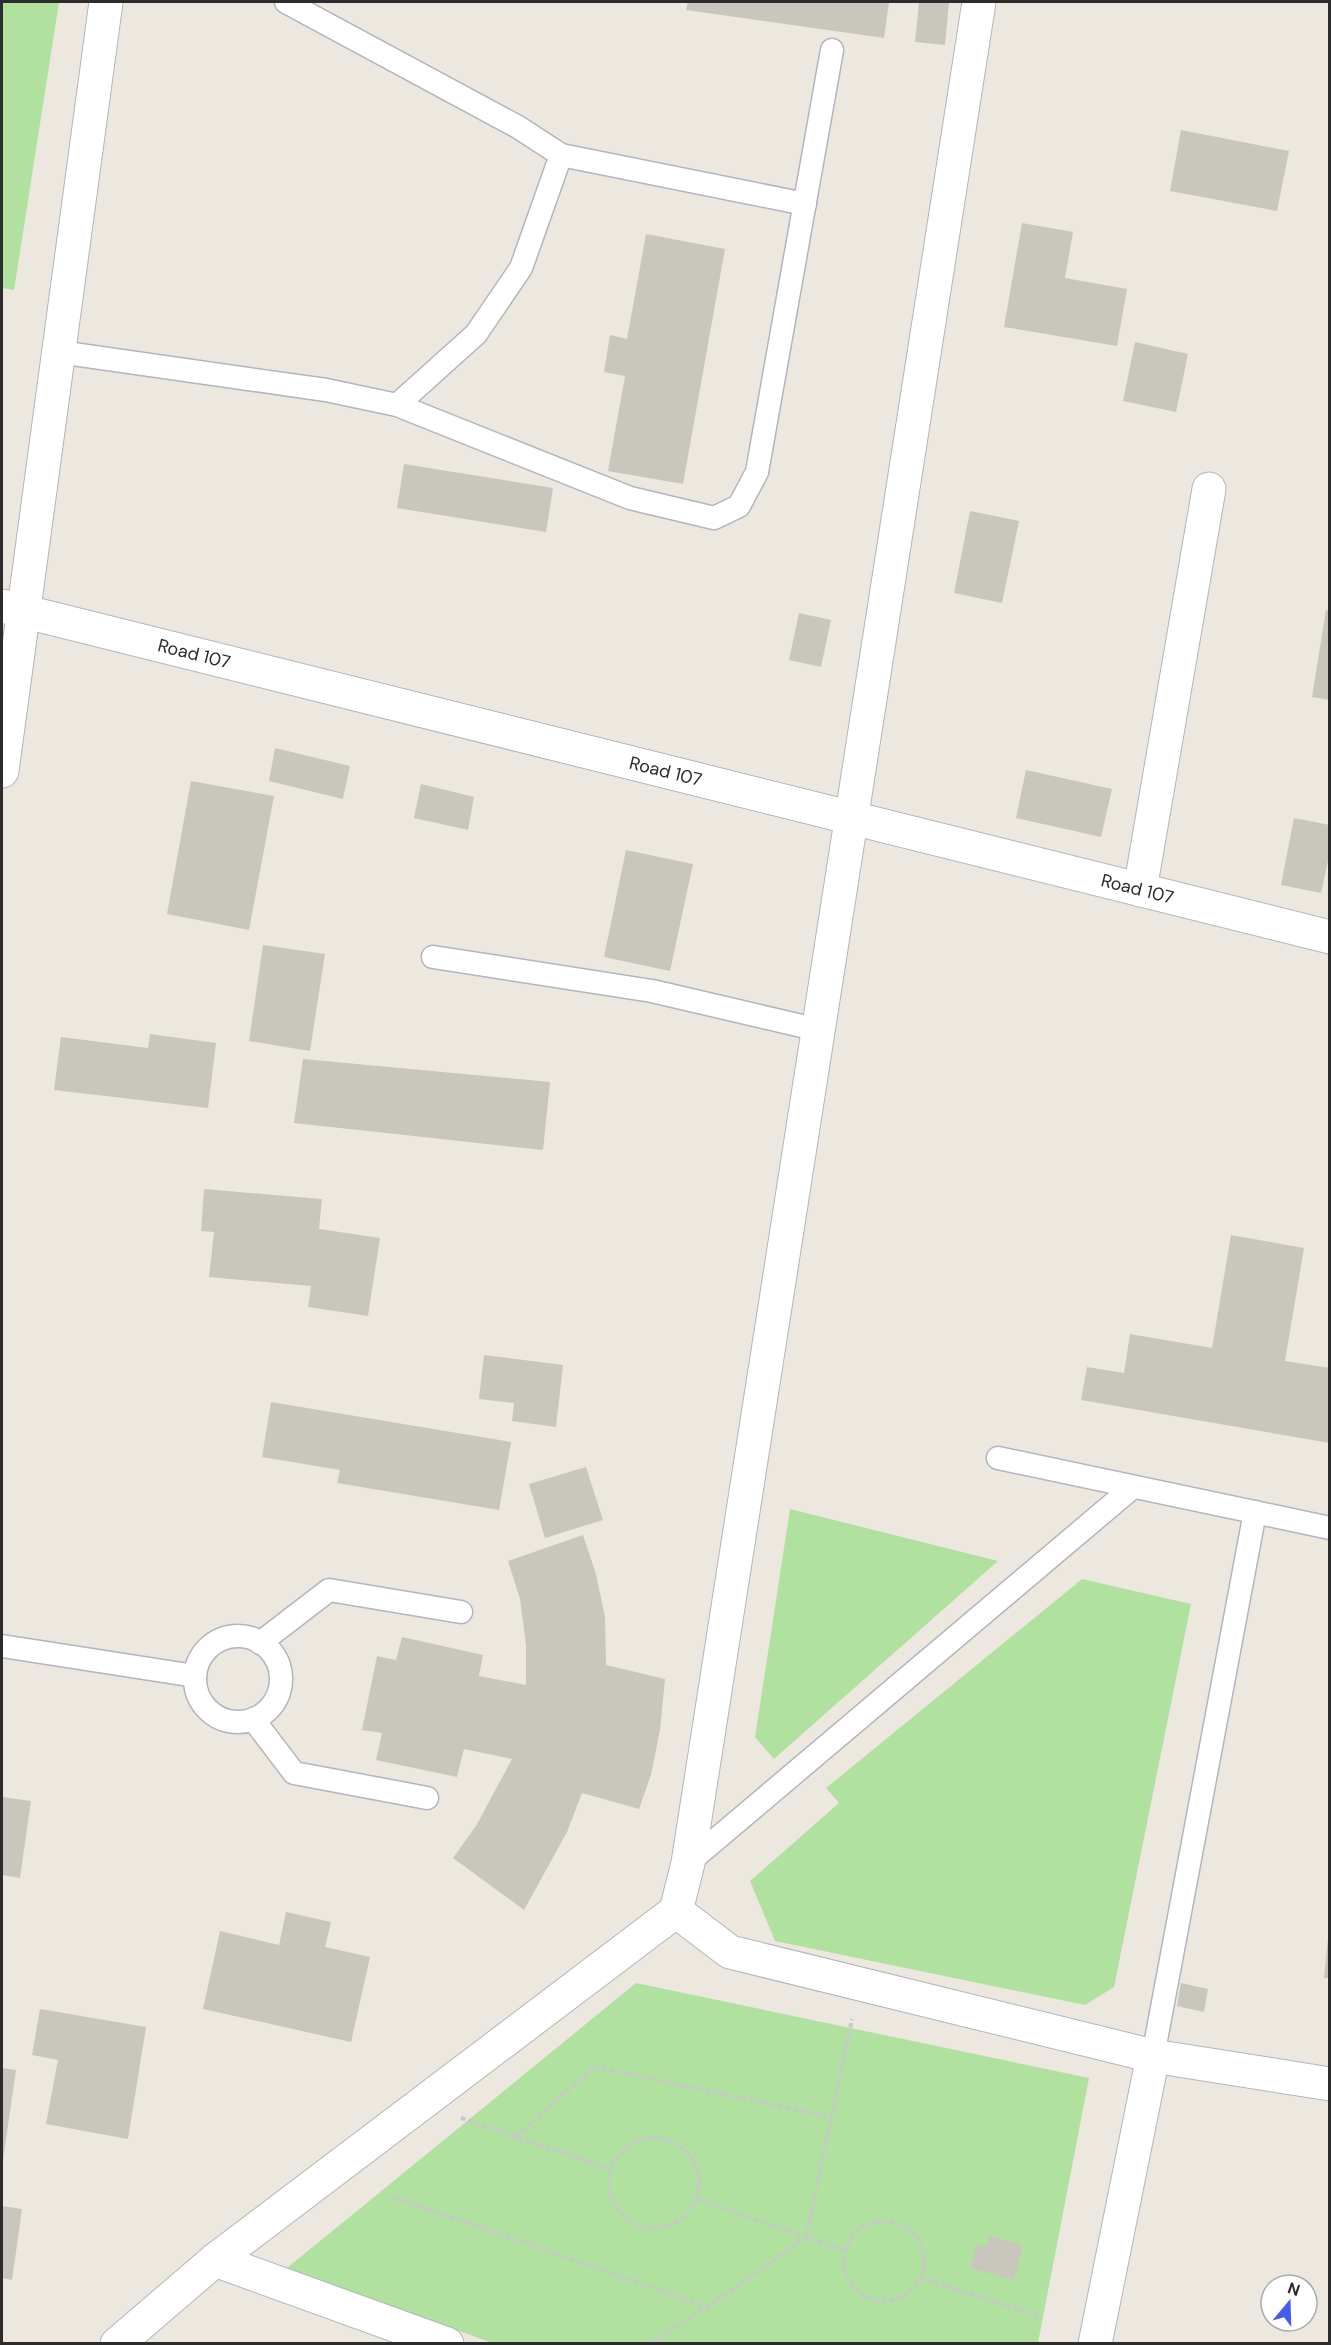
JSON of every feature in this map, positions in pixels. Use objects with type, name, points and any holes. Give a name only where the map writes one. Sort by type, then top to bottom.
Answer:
[{"type":"street","points":[[2,771],[12,609],[59,352],[106,2]]},
{"type":"street","points":[[117,2343],[215,2260],[676,1911],[688,1863],[979,2]]},
{"type":"street","points":[[1140,890],[1209,489]]},
{"type":"street","name":"Road 107","points":[[12,609],[1329,937]]},
{"type":"street","points":[[676,1911],[730,1952],[1153,2056],[1329,2084]]},
{"type":"street","points":[[1095,2343],[1153,2056]]},
{"type":"street","points":[[215,2260],[447,2343]]},
{"type":"lane","points":[[286,2],[518,127],[561,155],[805,204]]},
{"type":"lane","points":[[59,352],[326,390],[397,405],[630,498],[714,518],[739,506],[757,472],[832,50]]},
{"type":"lane","points":[[397,405],[476,334],[521,268],[561,155]]},
{"type":"lane","points":[[434,957],[652,991],[819,1030]]},
{"type":"lane","points":[[998,1458],[1329,1528]]},
{"type":"lane","points":[[688,1863],[1133,1486]]},
{"type":"lane","points":[[1153,2056],[1255,1512]]},
{"type":"lane","points":[[260,1643],[329,1590],[461,1612]]},
{"type":"lane","points":[[232,1636],[246,1637],[260,1643],[271,1651],[278,1663],[281,1677],[280,1690],[269,1708],[253,1719],[239,1722],[225,1720],[212,1713],[202,1703],[196,1690],[195,1676],[198,1661],[206,1650],[218,1641],[232,1636]]},
{"type":"lane","points":[[2,1646],[195,1676]]},
{"type":"lane","points":[[253,1719],[294,1773],[427,1798]]},
{"type":"path","points":[[648,2343],[708,2307],[806,2237],[852,2018]]},
{"type":"path","points":[[516,2136],[595,2067],[831,2117]]},
{"type":"path","points":[[460,2118],[611,2169]]},
{"type":"path","points":[[652,2137],[668,2139],[681,2146],[692,2156],[698,2169],[700,2184],[697,2199],[690,2211],[672,2224],[650,2228],[636,2224],[623,2216],[614,2204],[609,2190],[611,2169],[614,2160],[624,2148],[637,2140],[652,2137]]},
{"type":"path","points":[[393,2197],[708,2307]]},
{"type":"path","points":[[697,2199],[845,2251]]},
{"type":"path","points":[[884,2221],[897,2223],[918,2239],[923,2251],[924,2264],[920,2277],[913,2288],[903,2296],[890,2300],[877,2300],[865,2295],[855,2288],[844,2264],[845,2251],[850,2238],[866,2226],[884,2221]]},
{"type":"path","points":[[920,2277],[1040,2316]]},
{"type":"green space","points":[[2,2],[59,2],[14,290],[2,288]]},
{"type":"green space","points":[[790,1509],[998,1561],[774,1759],[755,1737]]},
{"type":"green space","points":[[1082,1579],[1191,1604],[1114,1987],[1085,2005],[775,1941],[750,1881],[839,1803],[826,1788]]},
{"type":"green space","points":[[636,1983],[1089,2078],[1038,2343],[492,2343],[287,2268]]},
{"type":"building","points":[[688,2],[889,2],[884,38],[686,10]]},
{"type":"building","points":[[919,2],[949,2],[945,45],[915,42]]},
{"type":"building","points":[[1181,130],[1289,151],[1277,211],[1170,191]]},
{"type":"building","points":[[1022,223],[1073,232],[1065,278],[1127,289],[1117,346],[1004,327]]},
{"type":"building","points":[[646,234],[725,249],[683,484],[608,471],[625,376],[604,372],[610,335],[627,339]]},
{"type":"building","points":[[1135,342],[1188,354],[1176,412],[1123,401]]},
{"type":"building","points":[[404,464],[553,488],[546,532],[397,508]]},
{"type":"building","points":[[970,511],[1019,521],[1002,603],[954,593]]},
{"type":"building","points":[[1326,610],[1330,611],[1330,700],[1312,697]]},
{"type":"building","points":[[799,613],[831,620],[821,667],[789,660]]},
{"type":"building","points":[[275,748],[350,766],[343,799],[269,781]]},
{"type":"building","points":[[1026,770],[1112,789],[1101,837],[1016,818]]},
{"type":"building","points":[[191,781],[274,796],[249,930],[167,914]]},
{"type":"building","points":[[421,784],[474,797],[468,830],[414,818]]},
{"type":"building","points":[[1294,818],[1330,825],[1330,852],[1321,893],[1281,885]]},
{"type":"building","points":[[626,850],[693,864],[670,971],[604,957]]},
{"type":"building","points":[[263,945],[325,954],[310,1051],[249,1041]]},
{"type":"building","points":[[150,1034],[216,1043],[208,1108],[54,1090],[61,1037],[148,1048]]},
{"type":"building","points":[[303,1059],[550,1082],[543,1150],[294,1123]]},
{"type":"building","points":[[204,1189],[322,1199],[319,1229],[380,1238],[368,1316],[308,1307],[311,1286],[209,1277],[214,1232],[201,1231]]},
{"type":"building","points":[[1231,1235],[1304,1248],[1285,1361],[1330,1368],[1330,1443],[1081,1400],[1087,1367],[1124,1373],[1130,1334],[1212,1348]]},
{"type":"building","points":[[484,1355],[563,1365],[556,1427],[512,1421],[514,1403],[479,1399]]},
{"type":"building","points":[[271,1402],[511,1442],[499,1510],[337,1483],[340,1470],[262,1457]]},
{"type":"building","points":[[586,1467],[603,1520],[545,1538],[529,1484]]},
{"type":"building","points":[[583,1535],[596,1574],[605,1617],[606,1665],[665,1679],[660,1730],[651,1775],[639,1809],[582,1793],[567,1832],[524,1910],[453,1858],[476,1826],[512,1759],[464,1749],[457,1777],[376,1760],[382,1733],[362,1730],[377,1656],[396,1660],[402,1637],[483,1655],[479,1676],[526,1685],[526,1645],[520,1599],[508,1561]]},
{"type":"building","points":[[2,1797],[31,1801],[20,1878],[2,1875]]},
{"type":"building","points":[[286,1912],[331,1922],[325,1947],[370,1957],[351,2042],[203,2009],[220,1931],[279,1945]]},
{"type":"building","points":[[1328,1938],[1330,1938],[1330,1978],[1324,1978]]},
{"type":"building","points":[[1181,1983],[1208,1989],[1204,2012],[1177,2006]]},
{"type":"building","points":[[40,2009],[146,2027],[128,2139],[46,2124],[58,2060],[32,2055]]},
{"type":"building","points":[[2,2068],[16,2070],[3,2160],[2,2160]]},
{"type":"building","points":[[2,2206],[22,2209],[12,2280],[2,2278]]},
{"type":"building","points":[[990,2236],[1023,2245],[1014,2280],[970,2268],[977,2244],[987,2246]]}]
